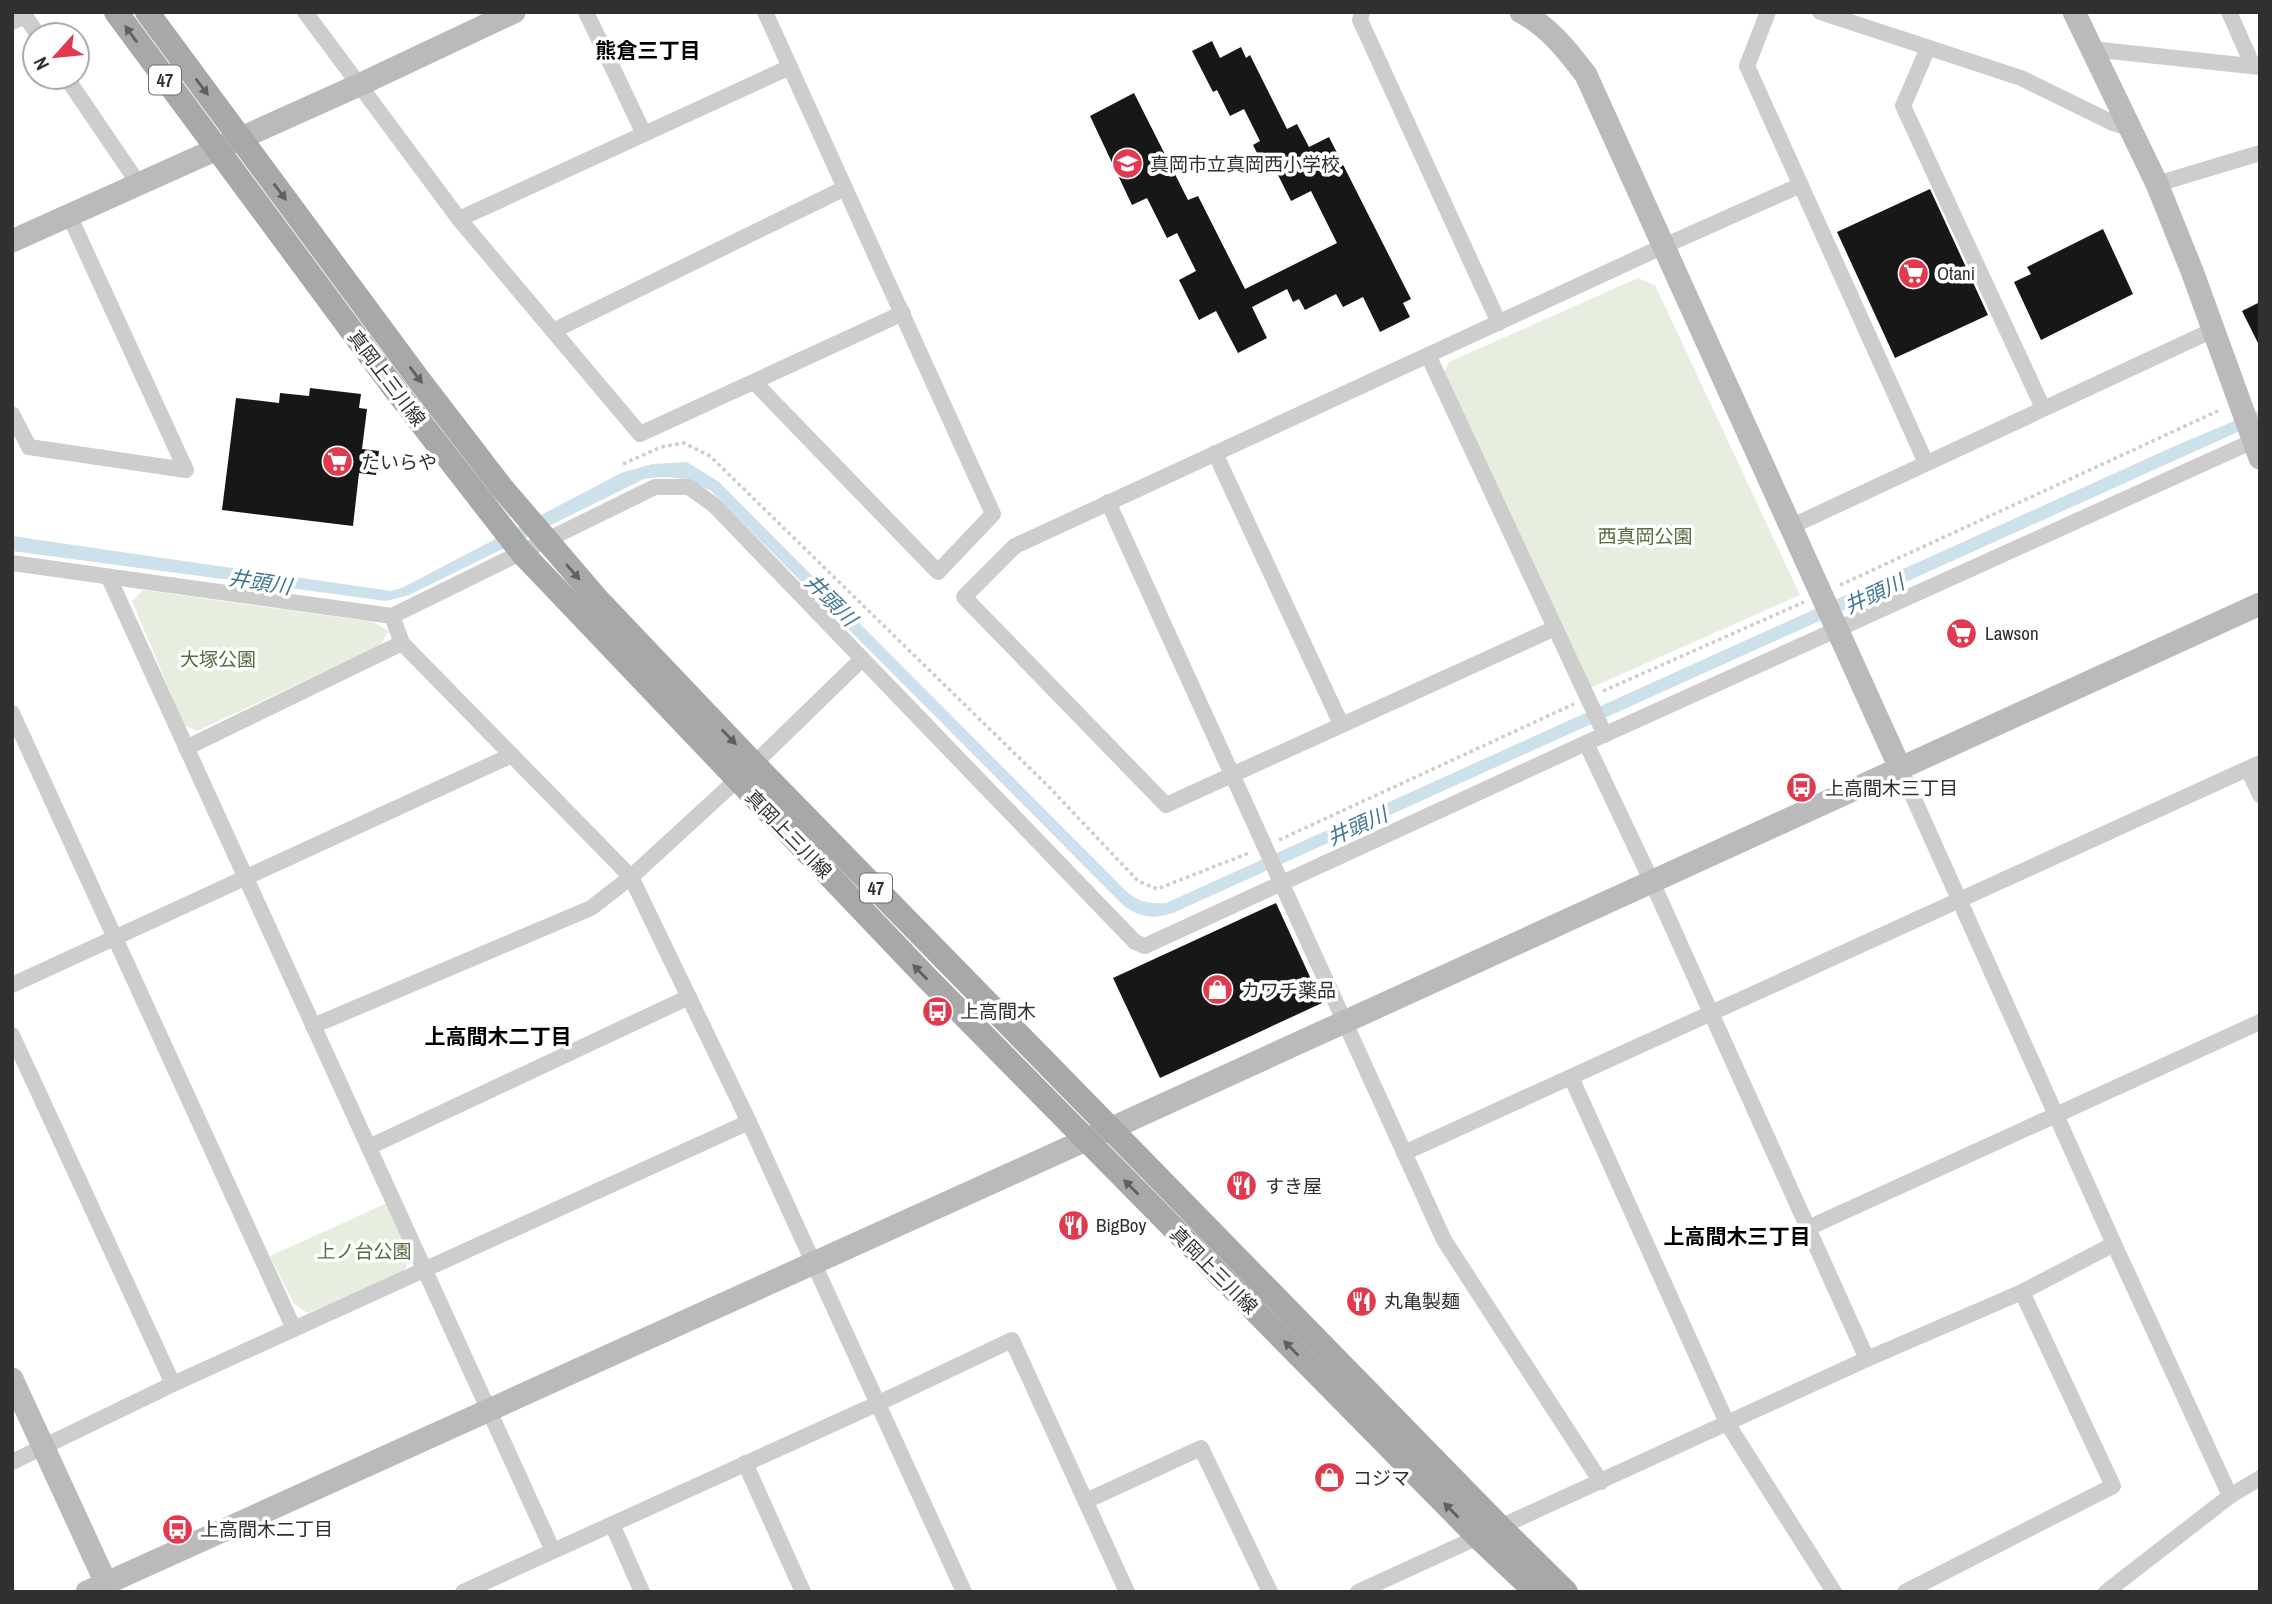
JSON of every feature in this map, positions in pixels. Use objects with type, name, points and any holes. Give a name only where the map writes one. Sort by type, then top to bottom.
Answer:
[{"type":"main road","name":"真岡上三川線","points":[[116,12],[397,392],[522,552],[1110,1129],[1489,1532],[1535,1592]]},
{"type":"main road","name":"真岡上三川線","points":[[147,12],[502,488],[745,772],[1085,1140],[1489,1532],[1566,1592]]},
{"type":"street","points":[[305,12],[458,219],[640,434],[903,313]]},
{"type":"street","points":[[12,241],[514,12]]},
{"type":"street","points":[[586,12],[644,134]]},
{"type":"street","points":[[754,382],[938,572],[993,514],[765,12]]},
{"type":"street","points":[[1362,12],[1360,20],[1499,323]]},
{"type":"street","points":[[1521,12],[1531,17],[1552,36],[1586,75],[2230,1496]]},
{"type":"street","points":[[1768,12],[1747,66],[1926,463]]},
{"type":"street","points":[[1820,12],[2021,78],[2113,123],[2130,128]]},
{"type":"street","points":[[12,563],[392,616],[655,487],[689,487],[715,506],[739,530],[1135,942],[1145,946],[1837,630],[2258,446],[2231,405],[2213,330],[2157,184],[2074,12]]},
{"type":"street","points":[[2229,12],[2257,67]]},
{"type":"street","points":[[12,22],[25,16],[28,21]]},
{"type":"street","points":[[1928,48],[1903,106],[2043,408]]},
{"type":"street","points":[[2091,50],[2257,67]]},
{"type":"street","points":[[458,219],[790,66]]},
{"type":"street","points":[[76,91],[138,183]]},
{"type":"street","points":[[2157,184],[2260,153]]},
{"type":"street","points":[[1555,628],[1167,805],[964,597],[1016,546],[1801,185]]},
{"type":"street","points":[[554,331],[845,188]]},
{"type":"street","points":[[12,414],[29,447],[186,470],[69,215]]},
{"type":"street","points":[[1790,527],[2213,330]]},
{"type":"street","points":[[1428,355],[1605,735]]},
{"type":"street","points":[[1215,453],[1341,724]]},
{"type":"street","points":[[1108,502],[1444,1240],[1601,1482]]},
{"type":"street","points":[[108,578],[553,1551]]},
{"type":"street","points":[[12,1379],[44,1448],[101,1589],[813,1261],[1110,1129],[2260,604]]},
{"type":"street","points":[[392,616],[402,643],[631,877],[749,1122],[964,1592]]},
{"type":"street","points":[[186,748],[402,643]]},
{"type":"street","points":[[313,1026],[592,908],[631,877],[745,772],[862,659]]},
{"type":"street","points":[[12,713],[294,1329]]},
{"type":"street","points":[[1586,743],[1652,882],[1867,1359]]},
{"type":"street","points":[[12,985],[512,755]]},
{"type":"street","points":[[1404,1153],[2254,766],[2260,795]]},
{"type":"street","points":[[369,1147],[689,998]]},
{"type":"street","points":[[1808,1227],[2260,1021]]},
{"type":"street","points":[[12,1035],[173,1384]]},
{"type":"street","points":[[1571,1077],[1727,1423],[1833,1592]]},
{"type":"street","points":[[12,1462],[173,1384],[749,1122]]},
{"type":"street","points":[[1358,1592],[1867,1359],[2022,1292],[2114,1244]]},
{"type":"street","points":[[1905,1592],[2113,1486],[2022,1292]]},
{"type":"street","points":[[464,1592],[1012,1340],[1127,1592]]},
{"type":"street","points":[[1086,1501],[1200,1448],[1270,1592]]},
{"type":"street","points":[[746,1463],[803,1592]]},
{"type":"street","points":[[2106,1592],[2230,1496],[2260,1478]]},
{"type":"street","points":[[612,1524],[642,1592]]},
{"type":"path","points":[[623,464],[661,447],[684,443],[710,456],[1048,786],[1138,881],[1157,888],[1264,847],[2231,405]]},
{"type":"green space","name":"西真岡公園","points":[[1638,278],[1655,285],[1800,595],[1588,689],[1443,374],[1449,362]]},
{"type":"green space","name":"大塚公園","points":[[143,590],[373,622],[389,631],[379,646],[197,731],[184,725],[132,601]]},
{"type":"green space","name":"上ノ台公園","points":[[387,1203],[411,1256],[404,1271],[308,1313],[294,1304],[270,1256]]},
{"type":"water","name":"井頭川","points":[[2260,410],[2260,422],[1173,913],[1154,917],[1125,907],[711,491],[686,480],[671,477],[644,479],[409,595],[386,601],[12,551],[12,536],[391,591],[404,587],[621,473],[652,464],[687,462],[719,482],[1126,891],[1145,902],[1166,903],[2177,445]]},
{"type":"building","points":[[1212,41],[1220,58],[1241,47],[1246,58],[1250,55],[1287,129],[1297,124],[1309,147],[1329,137],[1411,299],[1403,303],[1410,317],[1380,332],[1363,297],[1343,307],[1336,294],[1305,310],[1299,299],[1293,302],[1287,289],[1252,307],[1267,338],[1238,353],[1216,311],[1199,320],[1179,280],[1196,271],[1177,233],[1167,238],[1147,198],[1132,205],[1090,116],[1134,93],[1188,200],[1198,196],[1245,289],[1337,243],[1311,191],[1291,201],[1269,157],[1261,161],[1253,145],[1260,141],[1244,109],[1230,116],[1217,90],[1213,92],[1192,51]]},
{"type":"building","name":"Otani","points":[[1930,189],[1988,315],[1895,358],[1837,232]]},
{"type":"building","points":[[2103,229],[2133,294],[2041,340],[2014,282],[2031,274],[2027,267]]},
{"type":"building","points":[[2260,302],[2260,347],[2242,311]]},
{"type":"building","points":[[310,388],[361,394],[359,408],[367,409],[362,449],[379,451],[376,475],[359,473],[353,526],[222,510],[236,398],[279,403],[280,393],[309,396]]},
{"type":"building","name":"カワチ薬品","points":[[1276,903],[1322,1003],[1160,1078],[1113,978]]},
{"type":"place","name":"真岡市立真岡西小学校","points":[[1127,164]]},
{"type":"place","name":"Otani","points":[[1914,273]]},
{"type":"place","name":"たいらや","points":[[338,462]]},
{"type":"place","name":"Lawson","points":[[1962,633]]},
{"type":"place","name":"上高間木三丁目","points":[[1802,788]]},
{"type":"place","name":"カワチ薬品","points":[[1218,990]]},
{"type":"place","name":"上高間木","points":[[937,1011]]},
{"type":"place","name":"すき屋","points":[[1242,1186]]},
{"type":"place","name":"BigBoy","points":[[1073,1225]]},
{"type":"place","name":"丸亀製麺","points":[[1361,1301]]},
{"type":"place","name":"コジマ","points":[[1330,1478]]},
{"type":"place","name":"上高間木二丁目","points":[[177,1529]]},
{"type":"district","name":"熊倉三丁目","points":[[648,50]]},
{"type":"district","name":"上高間木二丁目","points":[[498,1036]]},
{"type":"district","name":"上高間木三丁目","points":[[1737,1236]]}]
